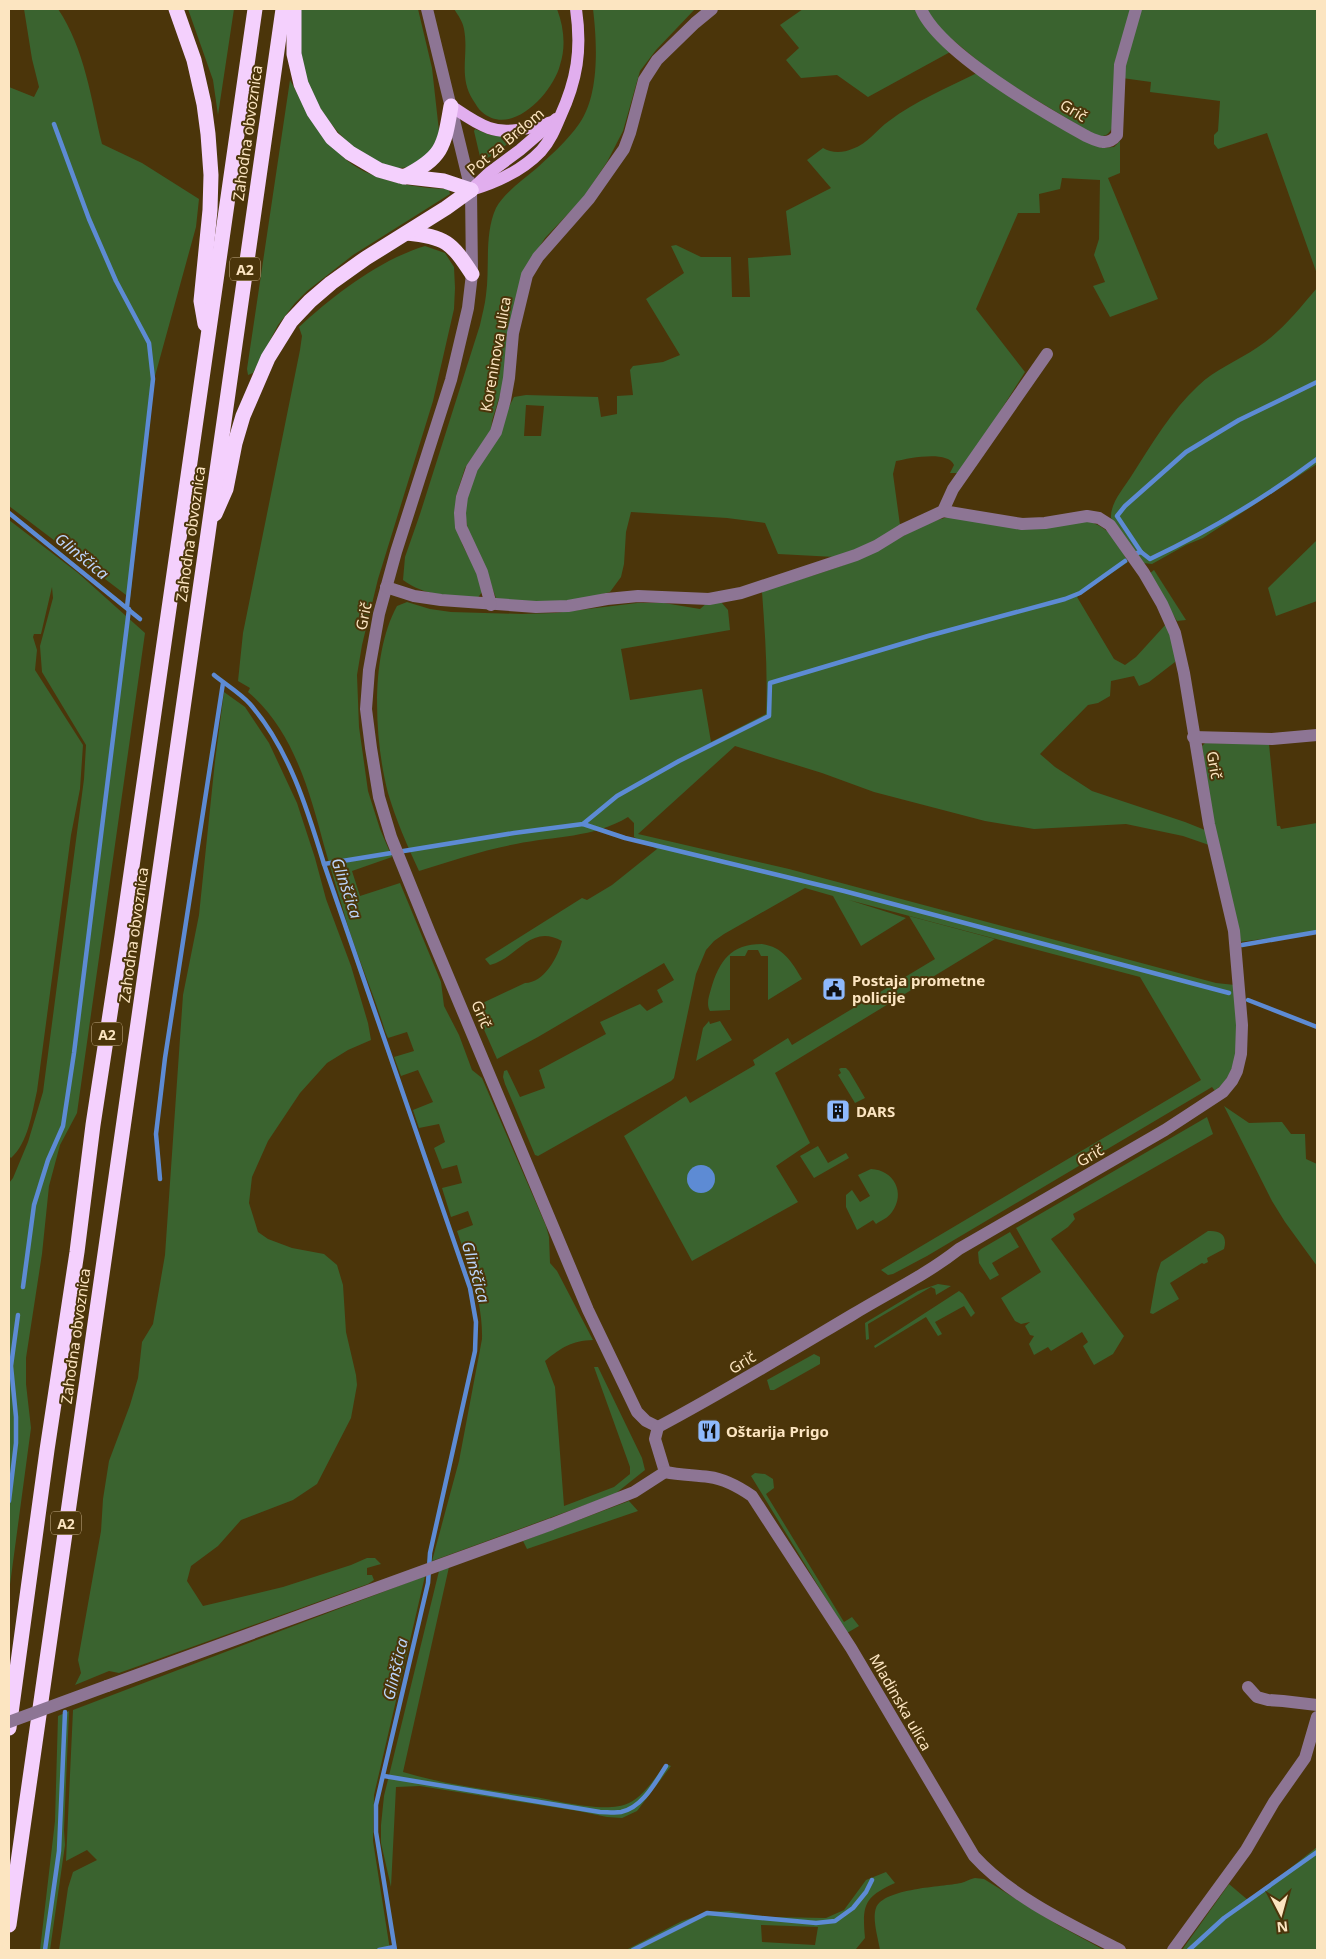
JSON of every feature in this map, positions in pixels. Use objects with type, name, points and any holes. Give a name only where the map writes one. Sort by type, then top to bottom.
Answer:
[{"type":"highway","points":[[176,9],[194,60],[204,104],[208,134],[211,175],[210,210],[201,301],[207,341]]},
{"type":"highway","name":"Zahodna obvoznica","points":[[9,1728],[47,1450],[77,1252],[93,1125],[255,9]]},
{"type":"highway","name":"Zahodna obvoznica","points":[[9,1925],[283,9]]},
{"type":"highway","points":[[294,9],[293,42],[298,74],[309,104],[332,138],[350,154],[378,170],[404,177],[444,182],[471,190]]},
{"type":"highway","points":[[404,177],[423,167],[438,153],[446,134],[451,106]]},
{"type":"highway","points":[[208,529],[226,490],[235,443],[243,416],[268,358],[285,330],[310,301],[331,283],[471,190]]},
{"type":"highway","points":[[407,233],[431,236],[449,244],[472,274]]},
{"type":"main road","name":"Pot za Brdom","points":[[471,190],[558,117],[571,92],[577,68],[579,50],[576,9]]},
{"type":"main road","points":[[451,106],[471,119],[495,130],[522,129],[558,117]]},
{"type":"street","name":"Grič","points":[[427,9],[471,190],[472,274],[468,308],[451,380],[386,587],[369,670],[366,709],[379,797],[401,862],[588,1310],[637,1412],[646,1421],[658,1427],[728,1389],[935,1268],[959,1250],[1200,1108],[1224,1092],[1232,1081],[1241,1054],[1242,1025],[1234,931],[1208,824],[1184,673],[1174,633],[1162,604],[1144,573],[1110,525],[1099,518],[1088,516],[1045,523],[1022,524],[943,511]]},
{"type":"street","name":"Koreninova ulica","points":[[491,605],[482,572],[461,527],[460,513],[462,497],[472,468],[496,432],[510,378],[513,333],[528,275],[538,257],[589,198],[624,149],[644,80],[657,60],[695,22],[712,9]]},
{"type":"street","name":"Grič","points":[[921,9],[940,35],[976,65],[1022,98],[1062,123],[1097,141],[1105,142],[1111,141],[1116,135],[1120,65],[1136,9]]},
{"type":"street","points":[[386,587],[414,596],[491,605],[536,607],[568,606],[638,596],[709,599],[741,593],[856,556],[902,530],[943,511],[953,489],[1047,354]]},
{"type":"street","name":"Grič","points":[[1193,738],[1272,739],[1317,735]]},
{"type":"street","points":[[9,1722],[634,1492],[666,1472],[655,1439],[658,1427]]},
{"type":"street","name":"Mladinska ulica","points":[[666,1472],[679,1475],[711,1477],[734,1484],[752,1496],[852,1648],[974,1856],[988,1872],[1007,1887],[1120,1950]]},
{"type":"street","points":[[1248,1687],[1257,1697],[1268,1700],[1317,1705]]},
{"type":"street","points":[[1173,1950],[1246,1850],[1274,1802],[1305,1758],[1317,1717]]},
{"type":"green space","points":[[24,9],[58,9],[67,24],[81,57],[102,144],[142,163],[199,199],[196,227],[155,376],[130,598],[9,506],[9,87],[34,97],[39,87],[32,59]]},
{"type":"green space","points":[[188,9],[234,9],[218,115],[213,80]]},
{"type":"green space","points":[[300,9],[418,9],[432,68],[439,131],[433,147],[424,157],[408,167],[392,168],[376,163],[361,153],[333,126],[312,95],[303,73],[300,45]]},
{"type":"green space","points":[[454,9],[557,9],[563,37],[560,65],[549,88],[529,109],[518,116],[505,120],[493,119],[478,108],[466,82],[464,29]]},
{"type":"green space","points":[[593,9],[695,9],[656,50],[640,71],[623,131],[607,162],[583,198],[545,238],[523,272],[506,375],[491,430],[465,468],[456,496],[457,530],[480,579],[482,592],[477,599],[429,592],[403,580],[405,557],[480,325],[486,295],[492,218],[504,197],[564,142],[586,112],[594,84],[596,52]]},
{"type":"green space","points":[[803,9],[917,9],[952,51],[868,97],[837,75],[801,78],[786,60],[799,48],[780,25]]},
{"type":"green space","points":[[926,9],[1132,9],[1111,130],[1107,134],[1098,137],[995,75],[942,31]]},
{"type":"green space","points":[[1141,9],[1317,9],[1317,274],[1267,133],[1218,149],[1214,144],[1214,135],[1218,131],[1220,101],[1150,92],[1151,82],[1122,78]]},
{"type":"green space","points":[[977,73],[1102,148],[1114,147],[1120,141],[1120,173],[1108,178],[1158,299],[1110,317],[1093,286],[1105,282],[1094,255],[1099,239],[1100,180],[1062,178],[1060,189],[1039,194],[1040,213],[1018,213],[976,309],[1025,372],[961,473],[950,473],[954,465],[950,460],[936,456],[896,461],[893,474],[900,525],[865,547],[835,557],[778,554],[765,523],[727,518],[631,512],[626,532],[624,564],[621,577],[610,592],[576,601],[510,601],[496,598],[484,566],[470,540],[464,510],[472,479],[514,397],[526,395],[598,397],[601,417],[617,414],[617,396],[633,395],[630,370],[633,366],[663,362],[680,355],[646,299],[684,273],[671,246],[676,245],[701,257],[731,257],[732,297],[750,297],[748,258],[791,255],[786,211],[831,188],[807,160],[823,148],[833,152],[841,152],[858,147],[889,121],[910,107]],"holes":[[[526,405],[544,406],[541,436],[524,436]]]},
{"type":"green space","points":[[290,80],[307,110],[334,148],[352,164],[377,177],[420,187],[446,189],[449,190],[450,194],[353,255],[307,291],[278,325],[253,373],[248,375],[247,369]]},
{"type":"green space","points":[[475,129],[490,135],[516,137],[495,154],[481,161]]},
{"type":"green space","points":[[425,246],[445,253],[454,267],[454,309],[433,401],[378,579],[362,645],[357,675],[359,727],[368,791],[380,829],[392,857],[352,871],[360,896],[400,883],[441,982],[444,1006],[459,1035],[472,1070],[482,1078],[546,1226],[549,1237],[550,1263],[557,1271],[593,1340],[567,1346],[545,1361],[555,1387],[564,1506],[614,1487],[630,1474],[630,1467],[594,1367],[598,1367],[642,1458],[645,1470],[615,1494],[432,1561],[459,1461],[482,1339],[478,1298],[457,1231],[473,1225],[468,1211],[451,1217],[442,1188],[462,1183],[457,1165],[442,1169],[434,1148],[445,1142],[439,1124],[419,1128],[413,1110],[433,1102],[418,1070],[401,1076],[394,1057],[414,1051],[407,1032],[388,1038],[385,1031],[351,936],[313,806],[298,764],[289,744],[277,725],[248,692],[250,688],[238,681],[243,633],[300,350],[302,336],[299,327],[342,291],[374,269],[408,252]]},
{"type":"green space","points":[[1317,288],[1317,464],[1203,538],[1152,564],[1143,563],[1111,518],[1111,512],[1118,496],[1162,428],[1188,396],[1219,370],[1266,341],[1289,320]]},
{"type":"green space","points":[[948,517],[1086,520],[1102,528],[1112,536],[1128,562],[1077,597],[1114,659],[1125,665],[1136,657],[1167,623],[1176,653],[1175,662],[1149,682],[1139,686],[1134,676],[1111,681],[1110,696],[1098,703],[1088,705],[1040,754],[1055,767],[1092,791],[1205,830],[1209,845],[1183,836],[1126,824],[1034,829],[985,821],[874,792],[822,773],[735,746],[638,834],[789,869],[1216,983],[1235,985],[1238,1013],[1238,1042],[1232,1069],[1225,1081],[1215,1091],[1212,1087],[927,1256],[888,1275],[881,1270],[1201,1080],[1140,977],[849,900],[906,918],[861,946],[833,896],[805,888],[724,934],[706,950],[696,974],[674,1078],[671,1081],[538,1156],[535,1155],[505,1084],[504,1071],[507,1070],[520,1097],[545,1088],[539,1070],[606,1034],[600,1022],[640,1004],[647,1011],[663,1002],[657,990],[674,980],[664,963],[497,1059],[474,1007],[525,983],[538,979],[554,961],[562,941],[541,936],[524,944],[500,961],[490,965],[485,959],[582,898],[587,900],[612,885],[657,849],[634,837],[634,823],[628,817],[615,824],[588,833],[504,846],[419,871],[395,813],[383,771],[378,723],[379,672],[382,648],[388,626],[397,606],[407,602],[430,609],[451,612],[522,614],[555,613],[637,603],[664,603],[700,609],[708,602],[721,602],[728,610],[730,630],[621,649],[630,700],[702,689],[711,742],[766,714],[762,592],[855,561],[917,529]]},
{"type":"green space","points":[[9,520],[78,573],[145,633],[77,1113],[60,1145],[49,1186],[42,1254],[26,1358],[26,1384],[31,1428],[9,1592],[9,1183],[13,1178],[28,1142],[43,1092],[84,779],[86,745],[42,672],[40,646],[53,598],[52,587],[41,634],[34,634],[33,637],[37,650],[35,670],[83,745],[80,789],[71,835],[37,1091],[31,1118],[22,1144],[11,1158],[9,1156]]},
{"type":"green space","points":[[1317,540],[1317,601],[1276,616],[1268,588]]},
{"type":"green space","points":[[1154,570],[1186,620],[1177,621],[1149,574]]},
{"type":"green space","points":[[224,692],[245,707],[269,743],[297,803],[326,899],[351,966],[368,1023],[371,1040],[348,1050],[327,1063],[300,1093],[268,1141],[252,1177],[249,1203],[258,1232],[268,1239],[292,1248],[324,1254],[337,1265],[343,1285],[346,1332],[357,1385],[351,1418],[317,1484],[293,1500],[241,1520],[218,1546],[191,1566],[187,1581],[203,1606],[283,1587],[367,1558],[375,1558],[381,1564],[367,1568],[367,1575],[372,1575],[374,1580],[368,1584],[119,1673],[109,1671],[75,1685],[81,1673],[78,1660],[101,1531],[103,1499],[109,1461],[138,1378],[142,1342],[153,1324],[165,1255],[183,995],[199,915]]},
{"type":"green space","points":[[1205,743],[1269,744],[1277,826],[1280,826],[1281,829],[1317,823],[1317,932],[1239,942],[1214,830],[1202,746]]},
{"type":"green space","points":[[909,916],[995,939],[775,1073],[810,1143],[776,1166],[798,1202],[692,1261],[624,1136],[686,1096],[690,1103],[755,1065],[753,1060],[788,1038],[792,1045],[935,959]]},
{"type":"green space","points":[[762,944],[776,948],[786,956],[802,979],[768,1000],[768,956],[761,956],[758,950],[748,950],[745,956],[730,956],[730,1010],[710,1011],[708,1003],[709,994],[722,962],[734,951],[742,947]]},
{"type":"green space","points":[[709,1021],[710,1024],[720,1021],[732,1040],[696,1061],[703,1028]]},
{"type":"green space","points":[[846,1068],[849,1071],[865,1098],[855,1103],[838,1075],[841,1073],[839,1069]]},
{"type":"green space","points":[[1224,1106],[1249,1123],[1282,1122],[1291,1134],[1305,1134],[1306,1159],[1317,1164],[1317,1266],[1272,1201]]},
{"type":"green space","points":[[1207,1117],[1213,1134],[1073,1214],[1075,1219],[1068,1227],[1051,1239],[1124,1336],[1113,1354],[1094,1365],[1083,1346],[1088,1342],[1082,1332],[1051,1351],[1048,1347],[1034,1355],[1029,1344],[1034,1336],[1030,1335],[1025,1326],[1030,1322],[1021,1324],[1015,1321],[1001,1298],[1041,1272],[1016,1228]]},
{"type":"green space","points":[[818,1146],[828,1163],[846,1153],[849,1158],[814,1178],[800,1156]]},
{"type":"green space","points":[[871,1169],[886,1173],[891,1178],[898,1190],[898,1197],[896,1205],[887,1217],[876,1224],[873,1220],[857,1230],[846,1207],[846,1195],[852,1190],[860,1202],[870,1196],[858,1175]]},
{"type":"green space","points":[[1208,1231],[1216,1231],[1222,1234],[1225,1240],[1224,1249],[1207,1258],[1208,1262],[1202,1263],[1170,1283],[1179,1299],[1153,1314],[1150,1313],[1161,1262]]},
{"type":"green space","points":[[1010,1232],[1019,1247],[992,1263],[999,1275],[990,1280],[979,1263],[978,1252]]},
{"type":"green space","points":[[938,1284],[951,1286],[936,1295],[935,1289],[931,1287],[868,1324],[869,1339],[866,1340],[865,1323],[918,1291]]},
{"type":"green space","points":[[959,1291],[975,1313],[971,1317],[964,1306],[935,1322],[942,1334],[938,1336],[926,1317],[875,1348],[874,1346]]},
{"type":"green space","points":[[814,1354],[820,1357],[820,1364],[774,1390],[770,1390],[767,1380]]},
{"type":"green space","points":[[755,1473],[765,1474],[773,1479],[774,1488],[766,1494],[844,1622],[852,1617],[859,1626],[847,1633],[751,1476]]},
{"type":"green space","points":[[629,1501],[638,1511],[527,1549],[523,1541]]},
{"type":"green space","points":[[449,1567],[403,1772],[468,1787],[583,1806],[608,1807],[620,1806],[634,1800],[645,1791],[666,1764],[671,1766],[637,1811],[622,1818],[420,1786],[396,1787],[391,1887],[381,1843],[384,1796],[439,1571]]},
{"type":"green space","points":[[425,1576],[374,1795],[373,1841],[390,1950],[59,1950],[68,1888],[73,1872],[97,1860],[87,1850],[66,1861],[73,1710]]},
{"type":"green space","points":[[69,1711],[65,1845],[50,1950],[40,1950],[55,1821],[58,1716]]},
{"type":"green space","points":[[1317,1847],[1317,1950],[1182,1950],[1229,1884],[1249,1901]]},
{"type":"green space","points":[[886,1872],[895,1883],[877,1893],[867,1903],[864,1917],[865,1938],[856,1949],[626,1950],[682,1921],[708,1912],[729,1911],[769,1917],[826,1918],[844,1910],[866,1880]],"holes":[[[761,1925],[818,1927],[815,1945],[762,1942]]]},
{"type":"green space","points":[[975,1878],[984,1879],[1058,1925],[1104,1950],[880,1950],[875,1912],[881,1901],[901,1892],[961,1883]]},
{"type":"water","points":[[701,1165],[711,1169],[715,1179],[711,1189],[701,1193],[691,1189],[687,1179],[691,1169]]},
{"type":"waterway","points":[[54,124],[89,219],[116,281],[149,343],[153,379],[127,607]]},
{"type":"waterway","points":[[1137,553],[1141,552],[1117,516],[1125,506],[1186,452],[1239,420],[1317,382]]},
{"type":"waterway","points":[[1141,552],[1150,559],[1194,537],[1257,500],[1317,459]]},
{"type":"waterway","name":"Glinščica","points":[[9,513],[140,619]]},
{"type":"waterway","points":[[324,864],[514,833],[583,824],[617,796],[679,761],[769,716],[770,683],[928,636],[1065,599],[1080,593],[1125,561]]},
{"type":"waterway","points":[[23,1287],[34,1205],[48,1160],[63,1126],[74,1053],[129,609]]},
{"type":"waterway","name":"Glinščica","points":[[214,675],[246,700],[264,721],[276,740],[295,780],[470,1288],[476,1322],[475,1351],[430,1553],[428,1583],[376,1805],[376,1832],[395,1950]]},
{"type":"waterway","points":[[160,1179],[156,1134],[165,1058],[223,683]]},
{"type":"waterway","points":[[583,824],[625,838],[844,891],[1229,993]]},
{"type":"waterway","points":[[1242,945],[1317,932]]},
{"type":"waterway","points":[[1248,1000],[1317,1027]]},
{"type":"waterway","points":[[9,1501],[16,1443],[16,1417],[11,1366],[18,1315]]},
{"type":"waterway","points":[[45,1950],[59,1851],[65,1712]]},
{"type":"waterway","points":[[384,1776],[600,1812],[621,1812],[629,1810],[642,1800],[666,1766]]},
{"type":"waterway","points":[[1189,1950],[1224,1918],[1317,1852]]},
{"type":"waterway","points":[[633,1950],[707,1913],[816,1923],[835,1921],[853,1908],[866,1892],[872,1880]]},
{"type":"waterway","points":[[379,1950],[394,1947]]},
{"type":"place","name":"Postaja prometne policije","points":[[834,989]]},
{"type":"place","name":"DARS","points":[[838,1111]]},
{"type":"place","name":"Oštarija Prigo","points":[[709,1431]]}]
